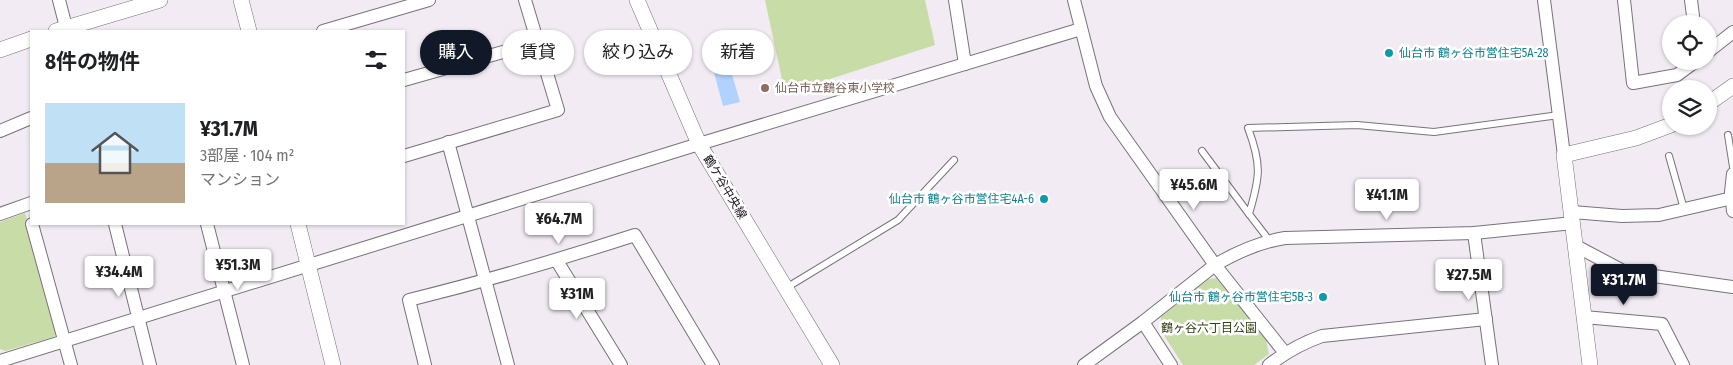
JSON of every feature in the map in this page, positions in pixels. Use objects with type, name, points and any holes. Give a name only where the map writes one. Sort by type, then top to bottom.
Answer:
[{"type":"street","points":[[59,0],[63,30],[160,0]]},
{"type":"street","points":[[241,0],[249,30]]},
{"type":"street","points":[[330,30],[429,0]]},
{"type":"street","points":[[526,0],[535,30]]},
{"type":"street","name":"鶴ケ谷中央線","points":[[637,0],[699,144],[832,365]]},
{"type":"street","points":[[955,0],[965,64]]},
{"type":"street","points":[[1074,0],[1096,86],[1110,117],[1215,265],[1285,353]]},
{"type":"street","points":[[1544,0],[1590,365]]},
{"type":"street","points":[[1624,0],[1633,83],[1677,75],[1684,70]]},
{"type":"street","points":[[1691,0],[1693,15]]},
{"type":"street","points":[[0,361],[699,144],[1080,29]]},
{"type":"street","points":[[1717,45],[1733,32]]},
{"type":"street","points":[[0,50],[30,40]]},
{"type":"street","points":[[405,80],[502,52]]},
{"type":"street","points":[[405,156],[558,110],[548,75]]},
{"type":"street","points":[[1717,97],[1733,86]]},
{"type":"street","points":[[0,131],[30,118]]},
{"type":"street","points":[[1564,155],[1636,138],[1662,128]]},
{"type":"street","points":[[448,142],[508,365]]},
{"type":"street","points":[[1084,365],[1144,322],[1215,265],[1238,251],[1269,240],[1474,233],[1572,218],[1659,214],[1684,209],[1732,204],[1733,174]]},
{"type":"street","points":[[0,214],[29,204]]},
{"type":"street","points":[[32,225],[71,365]]},
{"type":"street","points":[[115,225],[150,365]]},
{"type":"street","points":[[206,225],[243,365]]},
{"type":"street","points":[[298,225],[333,365]]},
{"type":"street","points":[[1474,233],[1492,365]]},
{"type":"street","points":[[425,365],[410,300],[485,281],[635,235],[713,365]]},
{"type":"street","points":[[1576,246],[1625,272],[1733,287]]},
{"type":"street","points":[[557,260],[621,365]]},
{"type":"street","points":[[1584,316],[1662,324],[1683,365]]},
{"type":"street","points":[[1269,365],[1304,342],[1322,336],[1486,319]]},
{"type":"street","points":[[1144,322],[1171,365]]},
{"type":"lane","points":[[1249,214],[1258,184],[1259,168],[1256,149],[1248,128],[1357,125],[1434,132],[1559,116]]},
{"type":"lane","points":[[1728,134],[1733,167]]},
{"type":"lane","points":[[1202,151],[1269,240]]},
{"type":"lane","points":[[1670,156],[1684,209]]},
{"type":"lane","points":[[786,288],[898,220],[954,160]]},
{"type":"green space","points":[[765,0],[925,0],[935,45],[793,91],[783,84],[774,42],[774,30],[771,30]]},
{"type":"green space","points":[[25,213],[58,330],[54,337],[5,351],[0,349],[0,222]]},
{"type":"green space","name":"鶴ヶ谷六丁目公園","points":[[1217,278],[1266,340],[1269,354],[1254,365],[1183,365],[1160,329],[1161,317],[1209,279]]},
{"type":"water","points":[[715,75],[732,75],[740,102],[723,106]]},
{"type":"place","name":"仙台市 鶴ヶ谷市営住宅5A-28","points":[[1389,53]]},
{"type":"place","name":"仙台市立鶴谷東小学校","points":[[765,88]]},
{"type":"place","name":"仙台市 鶴ヶ谷市営住宅4A-6","points":[[1044,199]]},
{"type":"place","name":"仙台市 鶴ヶ谷市営住宅5B-3","points":[[1323,297]]}]
